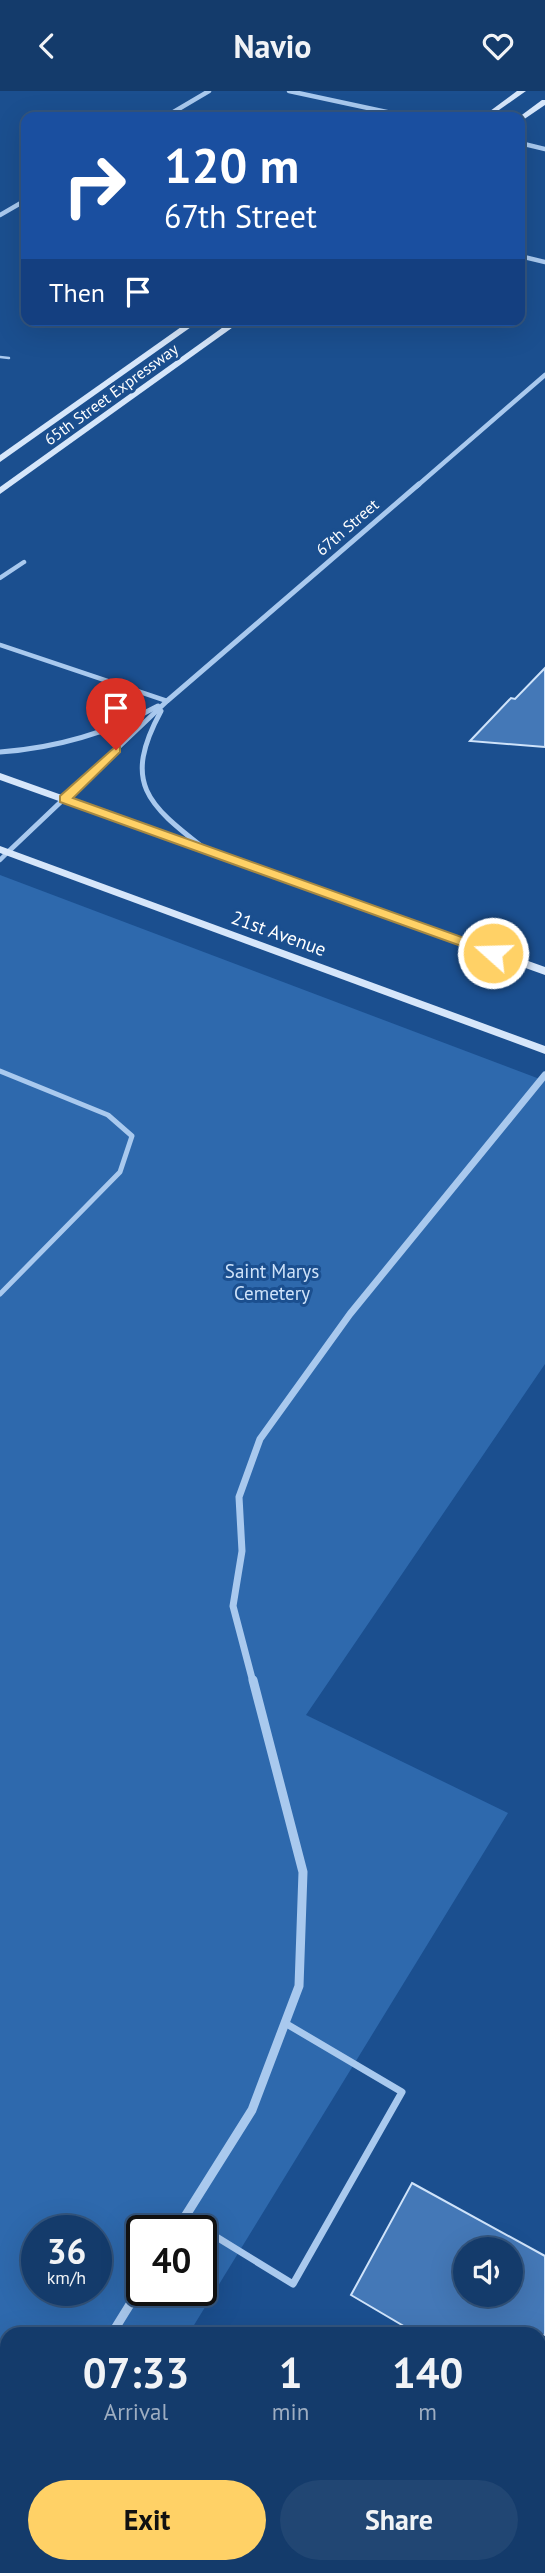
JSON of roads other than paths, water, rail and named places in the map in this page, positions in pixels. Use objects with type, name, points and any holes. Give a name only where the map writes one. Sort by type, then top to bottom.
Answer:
[{"type":"main road","points":[[492,112],[522,91]]},
{"type":"main road","points":[[525,116],[545,101]]},
{"type":"main road","name":"65th Street Expressway","points":[[0,459],[188,326]]},
{"type":"main road","name":"65th Street Expressway","points":[[0,491],[231,326]]},
{"type":"main road","points":[[0,776],[545,971]]},
{"type":"main road","name":"21st Avenue","points":[[3,853],[545,1050]]},
{"type":"street","points":[[173,112],[209,91]]},
{"type":"street","points":[[289,91],[387,112]]},
{"type":"street","points":[[525,144],[545,149]]},
{"type":"street","points":[[0,215],[21,203]]},
{"type":"street","points":[[525,257],[545,262]]},
{"type":"street","name":"67th Street","points":[[3,853],[65,799],[167,701],[545,375]]},
{"type":"street","name":"67th Street","points":[[0,752],[58,746],[94,737],[126,724],[167,701]]},
{"type":"street","name":"67th Street","points":[[167,701],[145,735],[139,757],[139,771],[145,790],[156,807],[173,824],[209,851]]},
{"type":"street","points":[[185,2215],[252,2110],[299,1986],[303,1872],[233,1606],[242,1551],[239,1497],[260,1439],[350,1314],[545,1075]]},
{"type":"street","points":[[116,2327],[129,2306]]},
{"type":"lane","points":[[0,357],[9,358]]},
{"type":"lane","points":[[0,578],[24,562]]},
{"type":"lane","points":[[0,645],[167,701]]},
{"type":"lane","points":[[0,1071],[108,1115],[132,1136],[120,1172],[0,1294]]},
{"type":"lane","points":[[217,2237],[293,2284],[402,2092],[285,2023]]},
{"type":"park label","name":"Saint Marys Cemetery","points":[[272,1282]]}]
